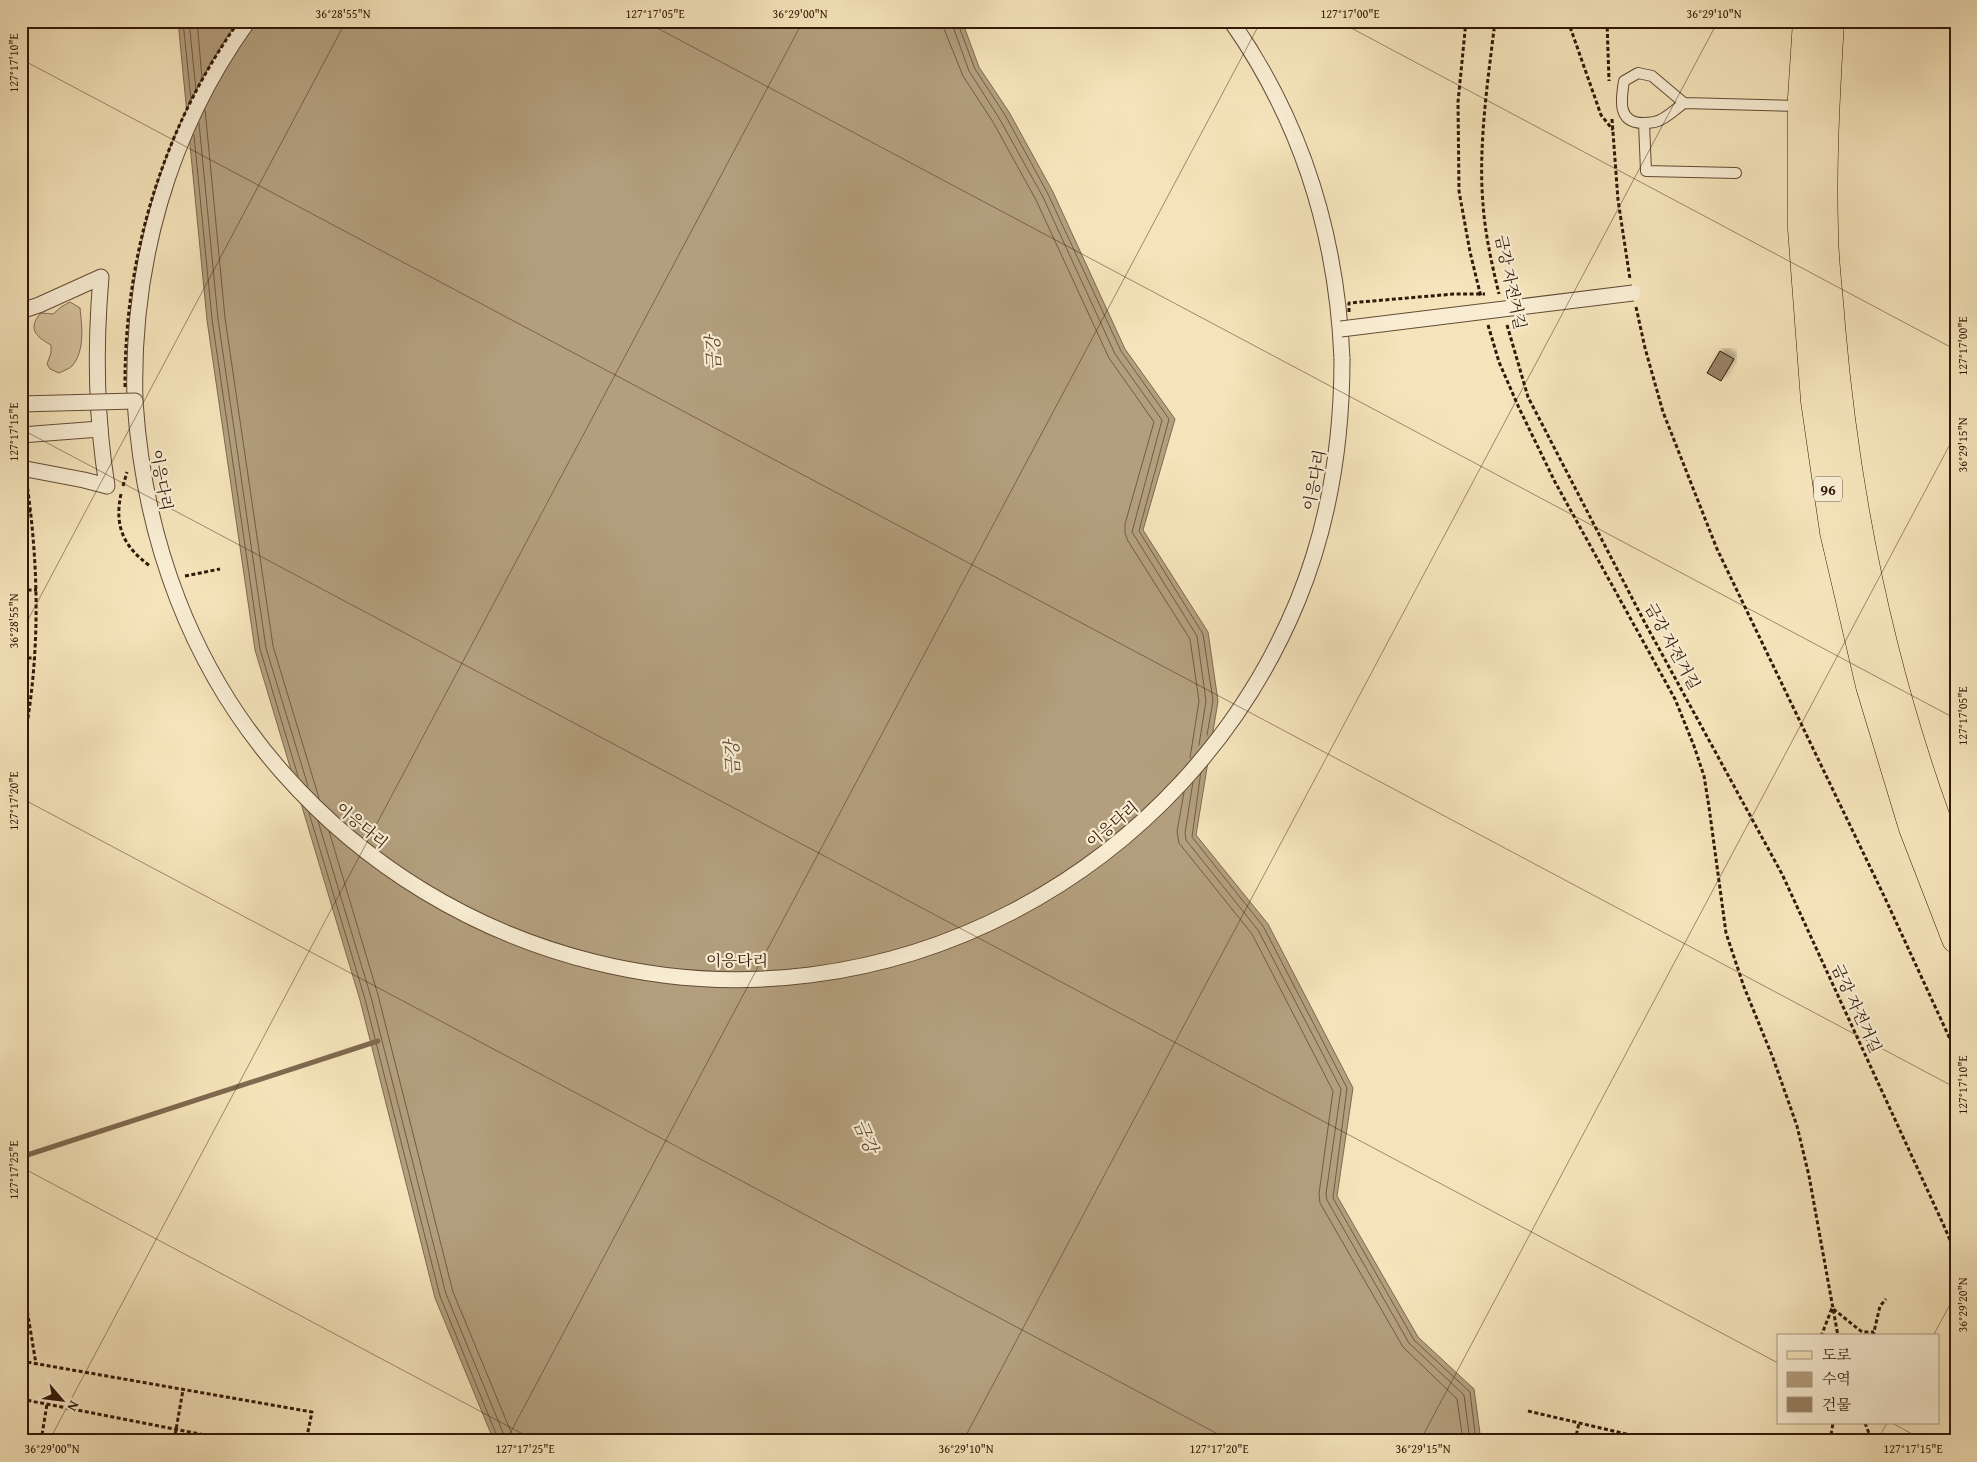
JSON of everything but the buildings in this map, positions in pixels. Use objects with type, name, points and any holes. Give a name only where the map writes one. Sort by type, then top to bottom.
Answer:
[{"type":"main road","name":"96","points":[[1807,21],[1802,106],[1802,229],[1814,392],[1834,532],[1870,686],[1913,828],[1956,939]]},
{"type":"main road","name":"96","points":[[1830,21],[1825,100],[1824,231],[1838,402],[1857,529],[1893,683],[1937,823],[1956,871]]},
{"type":"street","name":"이응다리","points":[[248,21],[221,63],[198,105],[178,148],[162,192],[141,284],[130,398],[152,522],[169,580],[193,636],[222,690],[256,740],[295,787],[338,829],[386,867],[437,900],[491,927],[547,949],[606,965],[666,975],[726,979],[787,977],[848,969],[907,955],[964,935],[1019,909],[1072,878],[1121,842],[1166,800],[1206,755],[1242,706],[1273,653],[1299,598],[1319,540],[1332,481],[1341,420],[1341,329],[1330,251],[1322,213],[1308,168],[1273,89],[1231,21]]},
{"type":"street","points":[[21,310],[39,305],[101,276],[98,314],[100,429],[107,486],[21,468]]},
{"type":"street","points":[[1341,329],[1633,293]]},
{"type":"street","points":[[21,404],[130,398]]},
{"type":"street","points":[[21,435],[100,429]]},
{"type":"lane","points":[[1684,102],[1661,120],[1644,123],[1635,123],[1627,118],[1620,103],[1624,81],[1638,73],[1652,76],[1684,102],[1802,106]]},
{"type":"lane","points":[[1644,123],[1646,170],[1736,173]]},
{"type":"path","points":[[130,398],[127,328],[131,288],[143,229],[154,190],[173,139],[193,97],[212,61],[239,21]]},
{"type":"path","points":[[1466,21],[1458,102],[1459,191],[1470,252],[1482,302]]},
{"type":"path","name":"금강 자전거길","points":[[1495,21],[1482,152],[1483,195],[1493,269],[1501,301]]},
{"type":"path","points":[[1568,21],[1601,116],[1613,130]]},
{"type":"path","points":[[1607,21],[1609,82]]},
{"type":"path","points":[[1611,111],[1618,200],[1633,293],[1645,348],[1663,412],[1717,549],[1956,1052]]},
{"type":"path","points":[[1349,303],[1349,312]]},
{"type":"path","name":"금강 자전거길","points":[[1505,317],[1528,397],[1640,614],[1782,874],[1956,1254]]},
{"type":"path","points":[[1486,319],[1499,362],[1518,408],[1556,482],[1676,699],[1694,746],[1704,776],[1710,807],[1726,933],[1744,987],[1797,1126],[1809,1176],[1838,1334]]},
{"type":"path","points":[[21,512],[31,511],[37,590],[36,658],[28,725],[21,757]]},
{"type":"path","points":[[153,562],[155,569]]},
{"type":"path","points":[[21,590],[37,590]]},
{"type":"path","points":[[21,658],[36,658]]},
{"type":"path","points":[[21,725],[28,725]]},
{"type":"path","points":[[21,1273],[36,1364]]},
{"type":"path","points":[[1832,1308],[1862,1332],[1874,1334],[1880,1306],[1886,1299]]},
{"type":"path","points":[[1822,1334],[1832,1308]]},
{"type":"path","points":[[21,1361],[312,1412],[306,1441]]},
{"type":"path","points":[[174,1441],[183,1390]]},
{"type":"path","points":[[21,1400],[235,1441]]},
{"type":"path","points":[[41,1441],[47,1404]]},
{"type":"path","points":[[1528,1411],[1656,1441]]},
{"type":"path","points":[[1576,1441],[1579,1423]]},
{"type":"path","points":[[21,1424],[27,1441]]},
{"type":"path","points":[[1830,1441],[1833,1424]]},
{"type":"path","points":[[1865,1424],[1872,1441]]},
{"type":"shaded area","points":[[70,302],[80,308],[81,346],[72,366],[59,373],[50,369],[47,364],[51,353],[51,345],[41,339],[34,328],[37,318],[41,313],[53,314]]},
{"type":"water","name":"금강","points":[[178,21],[962,21],[979,67],[1009,112],[1053,192],[1125,349],[1175,419],[1143,530],[1208,632],[1218,701],[1196,835],[1268,924],[1353,1088],[1337,1196],[1418,1337],[1474,1389],[1481,1441],[494,1441],[435,1298],[360,1000],[255,650],[207,320]]},
{"type":"waterway","points":[[21,1157],[378,1041]]}]
